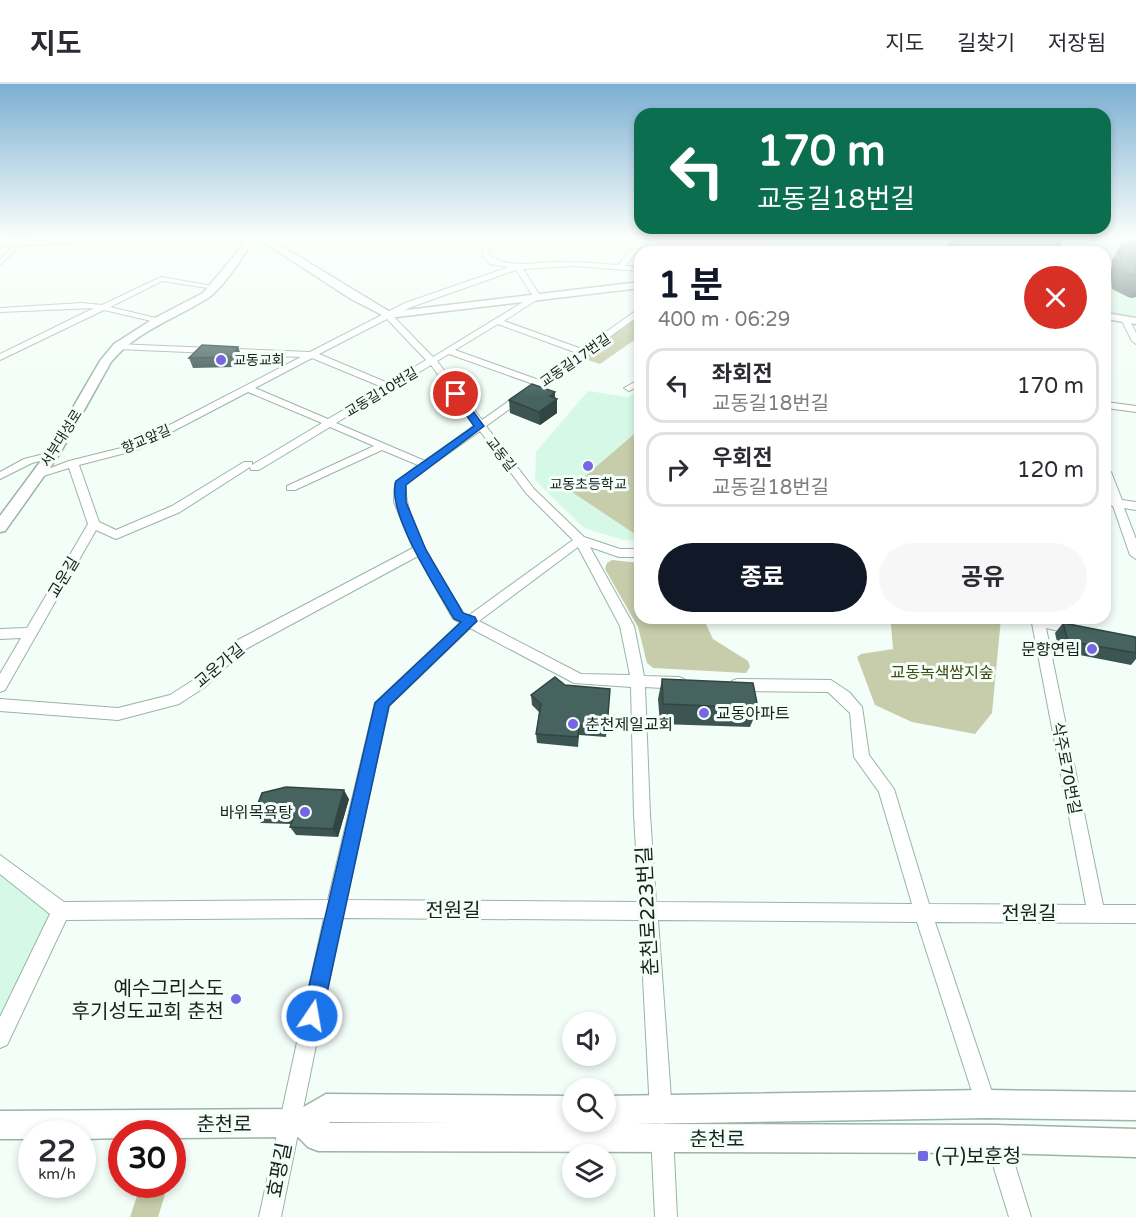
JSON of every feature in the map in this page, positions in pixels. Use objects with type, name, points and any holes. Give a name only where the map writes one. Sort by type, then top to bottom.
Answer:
[{"type":"street","points":[[0,357],[134,292]]},
{"type":"street","name":"서부대성로","points":[[0,527],[52,455],[106,361],[118,346],[156,321],[210,292]]},
{"type":"street","points":[[347,292],[388,315],[581,292]]},
{"type":"street","name":"향교앞길","points":[[37,475],[73,463],[133,448],[408,305],[446,292]]},
{"type":"street","points":[[534,292],[537,297]]},
{"type":"street","name":"교동길10번길","points":[[94,524],[117,535],[176,509],[330,423],[537,297]]},
{"type":"street","points":[[0,310],[65,305],[103,307],[156,321]]},
{"type":"street","name":"교동길","points":[[388,315],[432,361],[530,491],[579,540],[619,553],[634,553]]},
{"type":"street","name":"교동길17번길","points":[[420,550],[400,502],[400,483],[634,316]]},
{"type":"street","points":[[1111,317],[1130,320],[1136,341]]},
{"type":"street","points":[[497,321],[585,353]]},
{"type":"street","points":[[118,346],[313,355],[389,387]]},
{"type":"street","points":[[0,351],[14,349]]},
{"type":"street","points":[[450,351],[541,384]]},
{"type":"street","points":[[629,388],[634,385]]},
{"type":"street","points":[[250,388],[330,423]]},
{"type":"street","points":[[1111,406],[1136,409]]},
{"type":"street","name":"교동길10번길","points":[[330,423],[426,465]]},
{"type":"street","points":[[291,488],[382,446]]},
{"type":"street","points":[[0,476],[28,461],[52,455]]},
{"type":"street","points":[[73,463],[94,524]]},
{"type":"street","points":[[1111,502],[1136,506]]},
{"type":"street","points":[[1111,502],[1136,555]]},
{"type":"street","name":"교운길","points":[[0,686],[94,524]]},
{"type":"street","name":"효평길","points":[[270,1217],[296,1123],[335,909],[382,703],[471,621],[579,540]]},
{"type":"street","name":"춘천로223번길","points":[[579,540],[627,626],[638,683],[647,911],[662,1139]]},
{"type":"street","points":[[420,550],[458,616],[579,679],[695,684]]},
{"type":"street","name":"교운가길","points":[[0,705],[118,714],[174,700],[200,683],[239,646],[420,550]]},
{"type":"street","name":"삭주로70번길","points":[[1038,624],[1096,913]]},
{"type":"street","name":"삭주로70번길","points":[[1054,624],[1092,633]]},
{"type":"street","points":[[0,634],[30,633]]},
{"type":"street","points":[[718,684],[831,686],[844,696],[857,711],[862,757],[886,789],[923,912],[986,1104]]},
{"type":"street","points":[[0,863],[61,911],[0,1038]]},
{"type":"street","name":"전원길","points":[[61,911],[335,909],[1136,914]]},
{"type":"street","name":"춘천로","points":[[616,1110],[986,1104],[1136,1106]]},
{"type":"street","points":[[296,1123],[326,1108],[562,1110]]},
{"type":"street","name":"춘천로","points":[[0,1125],[296,1123],[318,1137],[996,1139],[1136,1143]]},
{"type":"street","points":[[662,1139],[666,1217]]},
{"type":"street","points":[[996,1139],[1020,1217]]},
{"type":"shaded area","points":[[1111,292],[1136,292],[1136,318],[1111,314]]},
{"type":"shaded area","name":"교동초등학교","points":[[588,391],[628,397],[634,394],[634,541],[623,540],[584,528],[535,480],[536,452]]},
{"type":"shaded area","points":[[0,872],[54,915],[0,1029]]},
{"type":"green space","points":[[634,320],[634,340],[600,364],[582,358]]},
{"type":"green space","points":[[634,434],[634,533],[569,490]]},
{"type":"green space","points":[[612,560],[634,562],[634,620],[605,569],[607,563]]},
{"type":"green space","points":[[636,624],[706,624],[713,639],[748,661],[750,667],[746,673],[653,668],[647,663]]},
{"type":"green space","name":"교동녹색쌈지숲","points":[[1000,624],[992,713],[975,734],[912,722],[875,705],[857,657],[861,654],[893,649],[891,625]]},
{"type":"green space","points":[[136,1198],[164,1198],[158,1217],[130,1217]]},
{"type":"building","points":[[202,345],[238,347],[232,357],[189,358]]},
{"type":"building","points":[[532,384],[555,392],[550,396],[557,399],[539,412],[509,400]]},
{"type":"building","points":[[1063,624],[1135,637],[1136,653],[1068,641]]},
{"type":"building","name":"춘천제일교회","points":[[555,677],[565,685],[610,689],[607,728],[579,725],[578,737],[536,734],[541,704],[531,695]]},
{"type":"building","points":[[662,679],[753,683],[758,708],[663,704]]},
{"type":"building","name":"바위목욕탕","points":[[286,787],[344,790],[333,829],[290,827],[294,816],[254,814],[262,793]]},
{"type":"place","name":"교동교회","points":[[221,360]]},
{"type":"place","name":"교동초등학교","points":[[588,466]]},
{"type":"place","name":"문향연립","points":[[1092,649]]},
{"type":"place","name":"교동아파트","points":[[704,713]]},
{"type":"place","name":"춘천제일교회","points":[[573,724]]},
{"type":"place","name":"바위목욕탕","points":[[305,812]]},
{"type":"place","name":"예수그리스도 후기성도교회 춘천","points":[[236,999]]},
{"type":"place","name":"(구)보훈청","points":[[923,1156]]},
{"type":"route","points":[[312,1016],[382,703],[471,621],[458,616],[420,550],[400,502],[400,483],[479,426],[456,394]]}]
